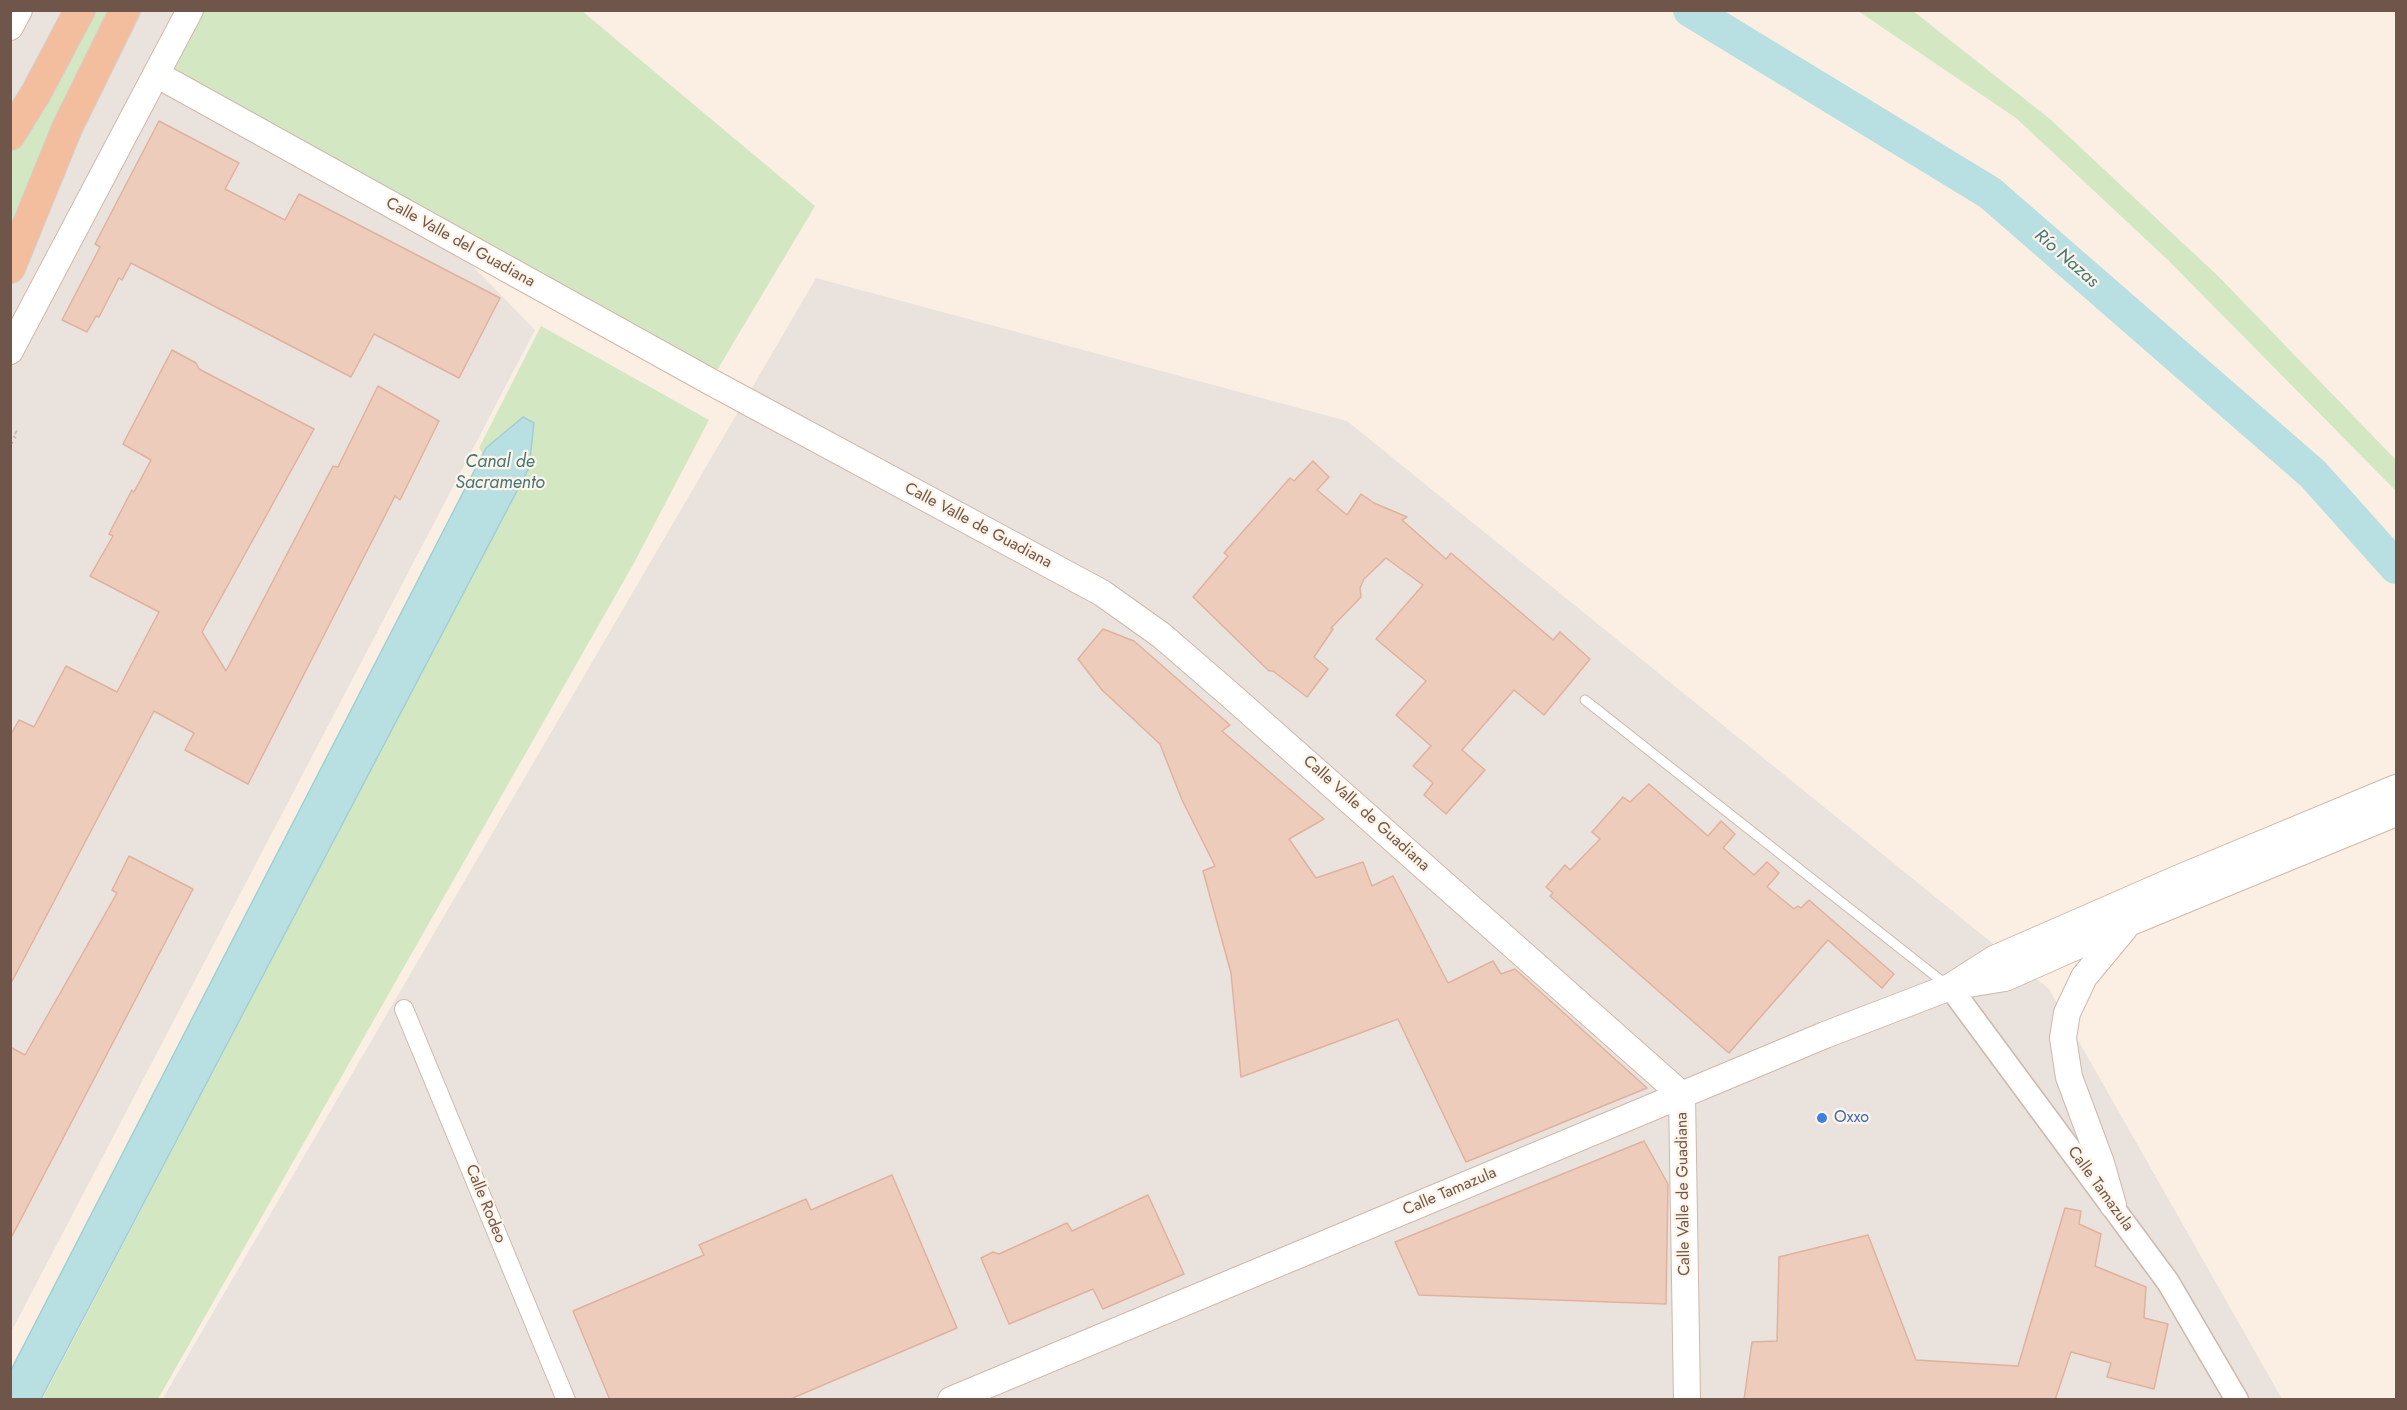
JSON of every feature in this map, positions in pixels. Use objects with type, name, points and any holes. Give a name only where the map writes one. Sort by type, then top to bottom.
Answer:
[{"type":"highway","points":[[10,135],[36,93],[80,10]]},
{"type":"highway","points":[[10,268],[67,128],[125,10]]},
{"type":"main road","points":[[10,351],[190,10]]},
{"type":"main road","name":"Calle Valle del Guadiana","points":[[156,74],[765,412]]},
{"type":"main road","name":"Calle Valle de Guadiana","points":[[765,412],[1102,593],[1161,635],[1682,1095],[1687,1400]]},
{"type":"main road","name":"Calle Tamazula","points":[[1950,987],[2005,978],[2131,922],[2397,788]]},
{"type":"main road","name":"Calle Tamazula","points":[[951,1400],[1825,1035],[1950,987],[1994,959],[2177,879],[2246,863],[2397,813]]},
{"type":"main road","points":[[2113,1205],[2101,1163],[2069,1077],[2063,1038],[2069,1006],[2084,977],[2102,953],[2131,922]]},
{"type":"street","name":"Calle Tamazula","points":[[1950,987],[2168,1282],[2238,1400]]},
{"type":"street","name":"Calle Rodeo","points":[[404,1009],[566,1400]]},
{"type":"street","points":[[981,1400],[1003,1378]]},
{"type":"lane","points":[[1585,700],[1950,987]]},
{"type":"path","points":[[10,429],[17,433],[10,445]]},
{"type":"shaded area","points":[[11,11],[224,11],[535,330],[11,1332]]},
{"type":"shaded area","points":[[816,278],[1347,421],[2049,989],[2282,1399],[162,1400]]},
{"type":"green space","points":[[92,11],[106,11],[59,139],[11,259],[11,147]]},
{"type":"green space","points":[[199,11],[582,11],[815,206],[716,372],[164,71]]},
{"type":"green space","points":[[1858,11],[1913,11],[2050,119],[2218,276],[2396,460],[2396,491],[2168,260],[2016,118]]},
{"type":"green space","points":[[541,326],[709,420],[634,563],[158,1399],[42,1400],[513,497],[479,448]]},
{"type":"water","name":"Canal de Sacramento","points":[[523,417],[534,423],[529,468],[41,1399],[11,1399],[11,1370],[486,448]]},
{"type":"building","points":[[159,121],[239,163],[225,189],[285,220],[299,194],[500,298],[459,378],[374,334],[351,377],[131,263],[122,280],[119,278],[99,317],[96,316],[87,332],[62,320],[100,247],[95,244]]},
{"type":"building","points":[[172,350],[196,363],[199,369],[314,429],[202,632],[226,671],[333,466],[338,467],[378,386],[439,421],[400,500],[395,496],[248,784],[185,750],[194,733],[154,711],[10,985],[10,736],[19,720],[34,727],[66,666],[117,692],[159,612],[90,576],[113,536],[109,534],[132,490],[134,492],[151,460],[123,444]]},
{"type":"building","points":[[1313,461],[1329,477],[1317,490],[1347,515],[1361,494],[1374,503],[1407,517],[1402,520],[1446,559],[1451,553],[1553,640],[1560,632],[1590,659],[1544,715],[1514,690],[1462,750],[1485,770],[1446,814],[1424,795],[1433,783],[1413,766],[1431,746],[1396,715],[1426,681],[1376,639],[1423,585],[1386,558],[1364,579],[1360,588],[1361,597],[1331,628],[1333,629],[1314,657],[1328,669],[1307,697],[1273,671],[1269,671],[1193,597],[1228,556],[1224,553],[1290,478],[1294,481]]},
{"type":"building","points":[[1103,629],[1134,641],[1230,725],[1222,731],[1324,819],[1289,839],[1316,878],[1363,862],[1372,886],[1393,876],[1448,983],[1493,961],[1501,974],[1515,969],[1647,1088],[1466,1162],[1398,1019],[1241,1077],[1231,973],[1203,871],[1215,866],[1182,800],[1160,744],[1102,690],[1078,659]]},
{"type":"building","points":[[1649,784],[1708,836],[1721,821],[1735,834],[1723,848],[1754,875],[1767,862],[1779,873],[1767,887],[1794,909],[1798,906],[1801,908],[1809,900],[1894,974],[1882,988],[1828,940],[1729,1053],[1550,896],[1553,893],[1546,887],[1565,865],[1570,870],[1600,839],[1592,832],[1623,797],[1630,802]]},
{"type":"building","points":[[129,856],[193,889],[10,1240],[10,1047],[25,1055],[117,893],[112,890]]},
{"type":"building","points":[[1644,1141],[1668,1184],[1666,1304],[1419,1295],[1395,1242]]},
{"type":"building","points":[[892,1175],[957,1328],[788,1400],[610,1400],[573,1311],[704,1255],[699,1245],[806,1199],[811,1210]]},
{"type":"building","points":[[1148,1195],[1184,1274],[1103,1309],[1093,1289],[1009,1324],[981,1258],[993,1252],[999,1254],[1067,1223],[1072,1231]]},
{"type":"building","points":[[2065,1208],[2081,1211],[2079,1224],[2101,1234],[2095,1266],[2146,1287],[2144,1318],[2168,1324],[2154,1389],[2107,1377],[2111,1363],[2071,1352],[2055,1400],[1744,1400],[1752,1342],[1777,1341],[1779,1257],[1868,1235],[1916,1360],[2018,1366]]},
{"type":"waterway","name":"Río Nazas","points":[[1690,10],[1990,193],[2313,474],[2396,567]]},
{"type":"place","name":"Oxxo","points":[[1822,1118]]}]
